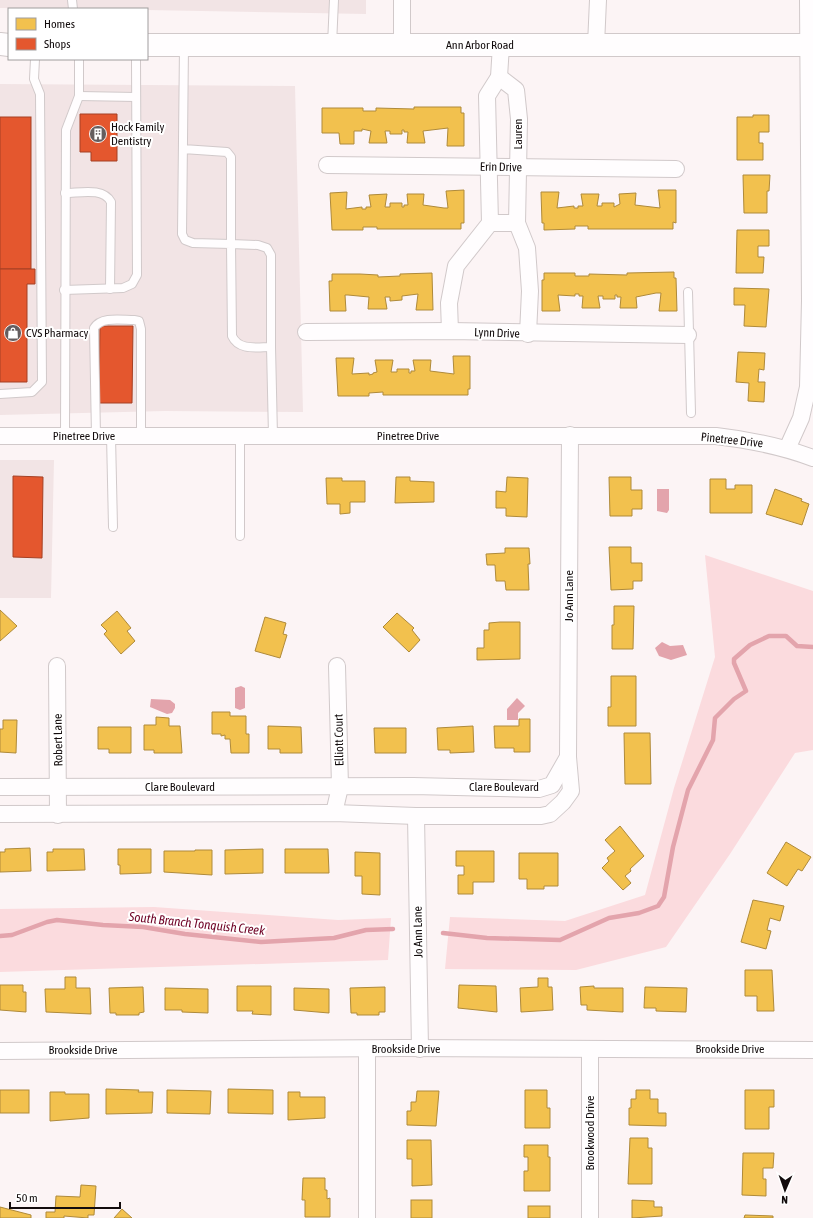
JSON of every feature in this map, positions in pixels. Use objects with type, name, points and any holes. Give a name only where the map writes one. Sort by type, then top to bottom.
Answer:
[{"type":"main road","name":"Ann Arbor Road","points":[[148,45],[811,45]]},
{"type":"street","points":[[402,0],[402,46]]},
{"type":"street","points":[[596,45],[598,0]]},
{"type":"street","points":[[787,449],[801,418],[808,387],[811,262],[811,45],[808,0]]},
{"type":"street","points":[[450,332],[449,303],[456,266],[490,223],[490,167],[487,96],[499,76],[501,45]]},
{"type":"street","name":"Lauren","points":[[499,76],[516,90],[518,119],[517,223],[526,248],[530,292],[528,334]]},
{"type":"street","name":"Erin Drive","points":[[327,165],[676,170]]},
{"type":"street","points":[[490,223],[517,223]]},
{"type":"street","name":"Lynn Drive","points":[[306,332],[688,335]]},
{"type":"street","name":"Jo Ann Lane","points":[[568,757],[570,435]]},
{"type":"street","name":"Pinetree Drive","points":[[0,436],[716,436],[752,440],[787,449],[813,458]]},
{"type":"street","name":"Robert Lane","points":[[57,666],[58,815]]},
{"type":"street","name":"Elliott Court","points":[[334,813],[340,787],[337,666]]},
{"type":"street","points":[[0,814],[334,813],[490,817],[550,814],[563,802],[571,791],[568,757]]},
{"type":"street","name":"Clare Boulevard","points":[[0,787],[413,786],[539,789],[552,786],[561,773],[568,757]]},
{"type":"street","name":"Jo Ann Lane","points":[[416,816],[420,1048]]},
{"type":"street","name":"Brookside Drive","points":[[0,1051],[420,1048],[813,1050]]},
{"type":"street","points":[[367,1049],[367,1218]]},
{"type":"street","name":"Brookwood Drive","points":[[590,1049],[590,1218]]},
{"type":"lane","points":[[332,46],[334,0]]},
{"type":"lane","points":[[184,45],[182,234],[186,240],[193,243],[258,245],[267,248],[271,255],[273,436]]},
{"type":"lane","points":[[0,394],[32,392],[42,382],[40,94],[34,79],[35,60]]},
{"type":"lane","points":[[65,436],[64,290],[66,130],[79,96],[79,60]]},
{"type":"lane","points":[[64,290],[123,288],[132,284],[137,275],[136,60]]},
{"type":"lane","points":[[79,96],[136,97]]},
{"type":"lane","points":[[183,149],[227,152],[232,157],[232,336],[235,342],[243,346],[272,347]]},
{"type":"lane","points":[[65,193],[102,192],[108,196],[111,202],[110,289]]},
{"type":"lane","points":[[688,292],[691,414]]},
{"type":"lane","points":[[114,527],[103,436],[94,328],[97,323],[103,321],[139,321],[141,328],[141,436]]},
{"type":"lane","points":[[240,436],[240,536]]},
{"type":"shaded area","points":[[0,0],[366,0],[366,14],[148,10],[148,8],[0,8]]},
{"type":"shaded area","points":[[0,84],[295,86],[303,412],[165,411],[0,415]]},
{"type":"shaded area","points":[[0,460],[54,460],[51,598],[0,598]]},
{"type":"shaded area","points":[[657,489],[669,489],[669,510],[667,513],[657,511]]},
{"type":"shaded area","points":[[705,555],[813,591],[813,750],[795,753],[730,854],[666,947],[576,970],[445,969],[450,917],[565,921],[645,895],[674,788],[715,657]]},
{"type":"shaded area","points":[[662,642],[670,646],[683,645],[687,655],[671,660],[659,656],[655,648]]},
{"type":"shaded area","points":[[241,686],[245,688],[245,708],[240,710],[235,708],[235,688]]},
{"type":"shaded area","points":[[517,698],[525,706],[518,713],[518,720],[507,720],[507,709]]},
{"type":"shaded area","points":[[151,699],[170,700],[175,704],[175,708],[172,713],[167,714],[150,707]]},
{"type":"shaded area","points":[[154,907],[338,920],[391,918],[388,960],[0,972],[0,909]]},
{"type":"building: Homes","points":[[414,107],[461,107],[461,113],[464,113],[464,146],[447,146],[448,128],[423,131],[425,143],[407,143],[408,132],[404,132],[404,130],[402,130],[402,134],[390,134],[390,131],[385,131],[387,143],[369,143],[371,131],[362,129],[362,131],[354,131],[354,144],[340,144],[339,133],[322,133],[322,108],[363,108],[363,111],[376,111],[376,108],[414,109]]},
{"type":"building: Homes","points":[[753,115],[769,115],[769,132],[759,132],[759,143],[763,143],[763,160],[737,160],[737,117],[753,117]]},
{"type":"building: Homes","points":[[743,175],[770,175],[769,191],[767,191],[767,213],[744,213]]},
{"type":"building: Homes","points":[[464,190],[464,223],[461,223],[461,229],[377,229],[377,227],[363,227],[363,230],[332,230],[330,193],[347,192],[346,209],[362,207],[362,209],[366,209],[366,207],[371,207],[369,195],[387,194],[385,207],[390,207],[390,203],[402,203],[402,207],[404,207],[404,205],[408,205],[407,194],[424,194],[423,205],[448,208],[446,191]]},
{"type":"building: Homes","points":[[658,190],[676,190],[676,223],[673,222],[673,229],[588,229],[588,226],[575,226],[575,229],[544,230],[544,223],[542,223],[541,192],[559,192],[557,208],[574,206],[574,208],[578,208],[578,206],[583,206],[581,194],[599,194],[597,206],[602,206],[602,203],[614,203],[614,207],[620,204],[619,194],[636,193],[635,205],[660,208]]},
{"type":"building: Homes","points":[[737,230],[769,230],[769,246],[758,246],[758,257],[764,257],[763,273],[736,273]]},
{"type":"building: Homes","points":[[674,272],[674,278],[676,278],[677,311],[659,311],[661,293],[656,293],[636,297],[637,308],[620,308],[621,297],[617,297],[617,295],[615,295],[615,299],[603,299],[603,296],[598,296],[600,308],[582,308],[583,296],[579,296],[579,294],[575,294],[575,296],[558,295],[560,311],[542,311],[542,280],[544,280],[544,273],[575,273],[575,276],[589,276],[589,274],[627,275],[627,273]]},
{"type":"building: Homes","points":[[432,273],[433,310],[416,310],[418,294],[402,296],[402,300],[390,301],[390,297],[385,297],[387,309],[368,309],[369,297],[345,295],[346,311],[330,311],[329,281],[332,281],[332,274],[378,275],[378,277],[400,276],[400,274]]},
{"type":"building: Homes","points":[[734,288],[769,289],[766,327],[744,326],[745,305],[734,305]]},
{"type":"building: Homes","points":[[738,352],[765,353],[764,370],[759,369],[758,382],[765,382],[764,402],[748,401],[749,383],[736,382]]},
{"type":"building: Homes","points":[[453,356],[470,356],[470,389],[468,389],[468,395],[383,395],[383,392],[369,393],[369,396],[338,396],[336,358],[354,358],[352,374],[369,373],[369,375],[377,372],[375,360],[393,360],[391,372],[397,372],[397,369],[409,369],[409,373],[411,373],[411,371],[415,371],[413,360],[431,360],[430,371],[454,374]]},
{"type":"building: Homes","points":[[396,477],[410,477],[410,481],[434,482],[434,502],[395,503]]},
{"type":"building: Homes","points":[[507,477],[528,478],[527,517],[506,516],[506,508],[496,508],[496,491],[506,492]]},
{"type":"building: Homes","points":[[609,477],[631,477],[631,490],[642,490],[642,509],[632,509],[632,516],[610,516]]},
{"type":"building: Homes","points":[[326,478],[342,478],[342,481],[365,481],[365,502],[350,502],[350,513],[340,514],[340,504],[327,504]]},
{"type":"building: Homes","points":[[710,479],[726,479],[726,489],[735,489],[735,485],[752,485],[752,513],[710,513]]},
{"type":"building: Homes","points":[[775,489],[802,499],[801,501],[809,504],[802,525],[766,514]]},
{"type":"building: Homes","points":[[609,547],[631,547],[631,563],[642,563],[642,581],[633,581],[633,589],[611,590]]},
{"type":"building: Homes","points":[[505,548],[529,548],[529,590],[506,590],[505,581],[496,581],[495,565],[487,565],[486,554],[505,553]]},
{"type":"building: Homes","points":[[614,606],[634,606],[633,649],[612,649]]},
{"type":"building: Homes","points":[[0,610],[17,626],[0,641]]},
{"type":"building: Homes","points":[[117,611],[131,628],[127,631],[135,641],[121,654],[104,634],[107,631],[101,625]]},
{"type":"building: Homes","points":[[397,613],[414,628],[412,630],[420,640],[409,652],[383,627]]},
{"type":"building: Homes","points":[[265,617],[286,623],[283,634],[287,635],[280,658],[255,651]]},
{"type":"building: Homes","points":[[520,622],[520,659],[477,660],[477,648],[484,648],[484,630],[489,630],[489,623]]},
{"type":"building: Homes","points":[[611,676],[636,676],[636,726],[608,726],[608,707],[611,707]]},
{"type":"building: Homes","points":[[212,712],[230,712],[230,716],[246,716],[246,734],[249,734],[249,753],[231,753],[230,739],[225,739],[225,735],[221,736],[221,734],[212,734]]},
{"type":"building: Homes","points":[[156,717],[169,718],[169,726],[180,726],[182,753],[154,753],[154,750],[144,750],[144,725],[156,725]]},
{"type":"building: Homes","points":[[519,719],[530,719],[530,752],[514,752],[514,748],[495,748],[494,726],[519,726]]},
{"type":"building: Homes","points":[[3,720],[17,720],[16,753],[0,752],[0,729],[3,729]]},
{"type":"building: Homes","points":[[268,726],[301,727],[302,753],[280,753],[280,749],[268,749]]},
{"type":"building: Homes","points":[[473,726],[474,752],[450,753],[450,750],[438,750],[437,728]]},
{"type":"building: Homes","points":[[98,727],[131,727],[131,753],[109,753],[109,749],[98,749]]},
{"type":"building: Homes","points":[[374,728],[406,728],[406,753],[375,753]]},
{"type":"building: Homes","points":[[624,733],[650,733],[651,784],[625,784]]},
{"type":"building: Homes","points":[[620,826],[644,856],[625,876],[631,883],[623,890],[602,868],[609,861],[607,858],[615,851],[605,840]]},
{"type":"building: Homes","points":[[786,842],[811,857],[802,871],[798,869],[787,886],[767,873]]},
{"type":"building: Homes","points":[[30,848],[31,871],[0,872],[0,852],[5,852],[5,849]]},
{"type":"building: Homes","points":[[53,849],[84,849],[85,870],[47,871],[47,852],[53,852]]},
{"type":"building: Homes","points":[[118,849],[151,849],[151,873],[120,874],[120,865],[118,865]]},
{"type":"building: Homes","points":[[263,849],[263,873],[225,874],[225,850]]},
{"type":"building: Homes","points":[[285,849],[328,849],[329,873],[285,873]]},
{"type":"building: Homes","points":[[212,850],[212,875],[164,872],[164,851]]},
{"type":"building: Homes","points":[[456,851],[494,851],[494,882],[473,882],[473,894],[458,894],[458,875],[464,875],[464,866],[456,866]]},
{"type":"building: Homes","points":[[355,852],[380,853],[380,895],[362,894],[362,876],[355,876]]},
{"type":"building: Homes","points":[[519,853],[558,853],[558,886],[544,886],[544,889],[527,889],[527,879],[519,879]]},
{"type":"building: Homes","points":[[753,900],[784,906],[780,921],[770,918],[767,930],[771,931],[766,949],[741,942]]},
{"type":"building: Homes","points":[[745,970],[772,970],[774,1011],[757,1011],[757,996],[745,996]]},
{"type":"building: Homes","points":[[65,977],[76,977],[76,988],[90,988],[91,1014],[46,1012],[45,989],[65,989]]},
{"type":"building: Homes","points":[[538,978],[548,978],[548,987],[552,987],[553,1010],[521,1012],[520,988],[538,987]]},
{"type":"building: Homes","points":[[0,985],[23,985],[23,992],[26,992],[26,1012],[0,1010]]},
{"type":"building: Homes","points":[[459,985],[496,986],[497,1012],[458,1008]]},
{"type":"building: Homes","points":[[237,986],[271,986],[271,1015],[252,1014],[253,1011],[237,1011]]},
{"type":"building: Homes","points":[[594,986],[594,988],[623,988],[623,1012],[587,1010],[587,1005],[581,1005],[580,987]]},
{"type":"building: Homes","points":[[143,987],[144,1012],[139,1013],[139,1015],[116,1015],[116,1013],[110,1013],[109,988]]},
{"type":"building: Homes","points":[[385,987],[385,1012],[379,1012],[379,1015],[357,1015],[357,1013],[351,1013],[350,988]]},
{"type":"building: Homes","points":[[645,987],[687,988],[686,1012],[656,1011],[656,1008],[644,1008]]},
{"type":"building: Homes","points":[[165,988],[208,989],[208,1013],[165,1010]]},
{"type":"building: Homes","points":[[294,988],[329,989],[329,1013],[294,1010]]},
{"type":"building: Homes","points":[[106,1089],[153,1092],[152,1113],[106,1114]]},
{"type":"building: Homes","points":[[228,1089],[273,1090],[273,1114],[228,1113]]},
{"type":"building: Homes","points":[[0,1090],[29,1090],[29,1113],[0,1113]]},
{"type":"building: Homes","points":[[167,1090],[211,1091],[210,1114],[167,1113]]},
{"type":"building: Homes","points":[[525,1090],[547,1090],[547,1108],[550,1108],[550,1128],[525,1128]]},
{"type":"building: Homes","points":[[636,1090],[650,1090],[650,1099],[658,1099],[658,1113],[666,1113],[666,1126],[629,1125],[629,1108],[631,1108],[631,1099],[636,1099]]},
{"type":"building: Homes","points":[[745,1090],[774,1090],[774,1107],[769,1107],[769,1129],[745,1129]]},
{"type":"building: Homes","points":[[417,1091],[439,1091],[436,1126],[407,1125],[407,1111],[411,1111],[411,1102],[416,1102]]},
{"type":"building: Homes","points":[[50,1092],[65,1092],[65,1094],[89,1094],[89,1118],[50,1121]]},
{"type":"building: Homes","points":[[288,1092],[300,1092],[300,1097],[325,1097],[325,1118],[288,1120]]},
{"type":"building: Homes","points":[[630,1138],[648,1138],[648,1148],[652,1148],[652,1184],[628,1184]]},
{"type":"building: Homes","points":[[407,1140],[431,1140],[432,1185],[412,1186],[412,1159],[407,1159]]},
{"type":"building: Homes","points":[[524,1145],[548,1145],[548,1157],[550,1157],[550,1191],[524,1191],[524,1171],[528,1171],[528,1157],[524,1157]]},
{"type":"building: Homes","points":[[743,1153],[774,1153],[773,1168],[763,1168],[763,1179],[766,1179],[766,1196],[742,1195]]},
{"type":"building: Homes","points":[[303,1178],[325,1178],[327,1199],[330,1198],[330,1217],[305,1217],[305,1200],[302,1200]]},
{"type":"building: Homes","points":[[81,1185],[96,1186],[94,1215],[88,1215],[88,1218],[64,1216],[64,1218],[46,1218],[46,1212],[55,1212],[56,1196],[80,1197]]},
{"type":"building: Homes","points":[[411,1200],[432,1200],[432,1218],[411,1218]]},
{"type":"building: Homes","points":[[632,1200],[654,1201],[654,1207],[662,1207],[662,1216],[632,1218]]},
{"type":"building: Homes","points":[[528,1206],[550,1206],[550,1218],[528,1218]]},
{"type":"building: Homes","points":[[0,1207],[31,1215],[31,1218],[0,1218]]},
{"type":"building: Homes","points":[[122,1209],[132,1218],[114,1218]]},
{"type":"building: Homes","points":[[745,1215],[773,1216],[773,1218],[744,1218]]},
{"type":"building: Shops","name":"Hock Family Dentistry","points":[[80,114],[117,114],[117,161],[91,161],[91,152],[80,152]]},
{"type":"building: Shops","points":[[0,117],[31,117],[31,269],[0,269]]},
{"type":"building: Shops","name":"CVS Pharmacy","points":[[0,269],[35,269],[35,284],[27,284],[27,382],[0,382]]},
{"type":"building: Shops","points":[[100,326],[133,326],[132,403],[99,403]]},
{"type":"building: Shops","points":[[13,476],[43,477],[42,558],[13,557]]},
{"type":"waterway","name":"South Branch Tonquish Creek","points":[[443,933],[487,938],[560,940],[609,918],[639,913],[658,906],[664,897],[673,847],[688,790],[713,740],[715,718],[734,699],[746,691],[734,663],[734,659],[750,645],[769,636],[786,636],[797,646],[813,647]]},
{"type":"waterway","name":"South Branch Tonquish Creek","points":[[0,936],[12,935],[47,922],[57,920],[103,925],[143,927],[185,934],[261,942],[334,938],[366,930],[393,929]]},
{"type":"place","name":"Hock Family Dentistry","points":[[98,134]]},
{"type":"place","name":"CVS Pharmacy","points":[[13,333]]}]
